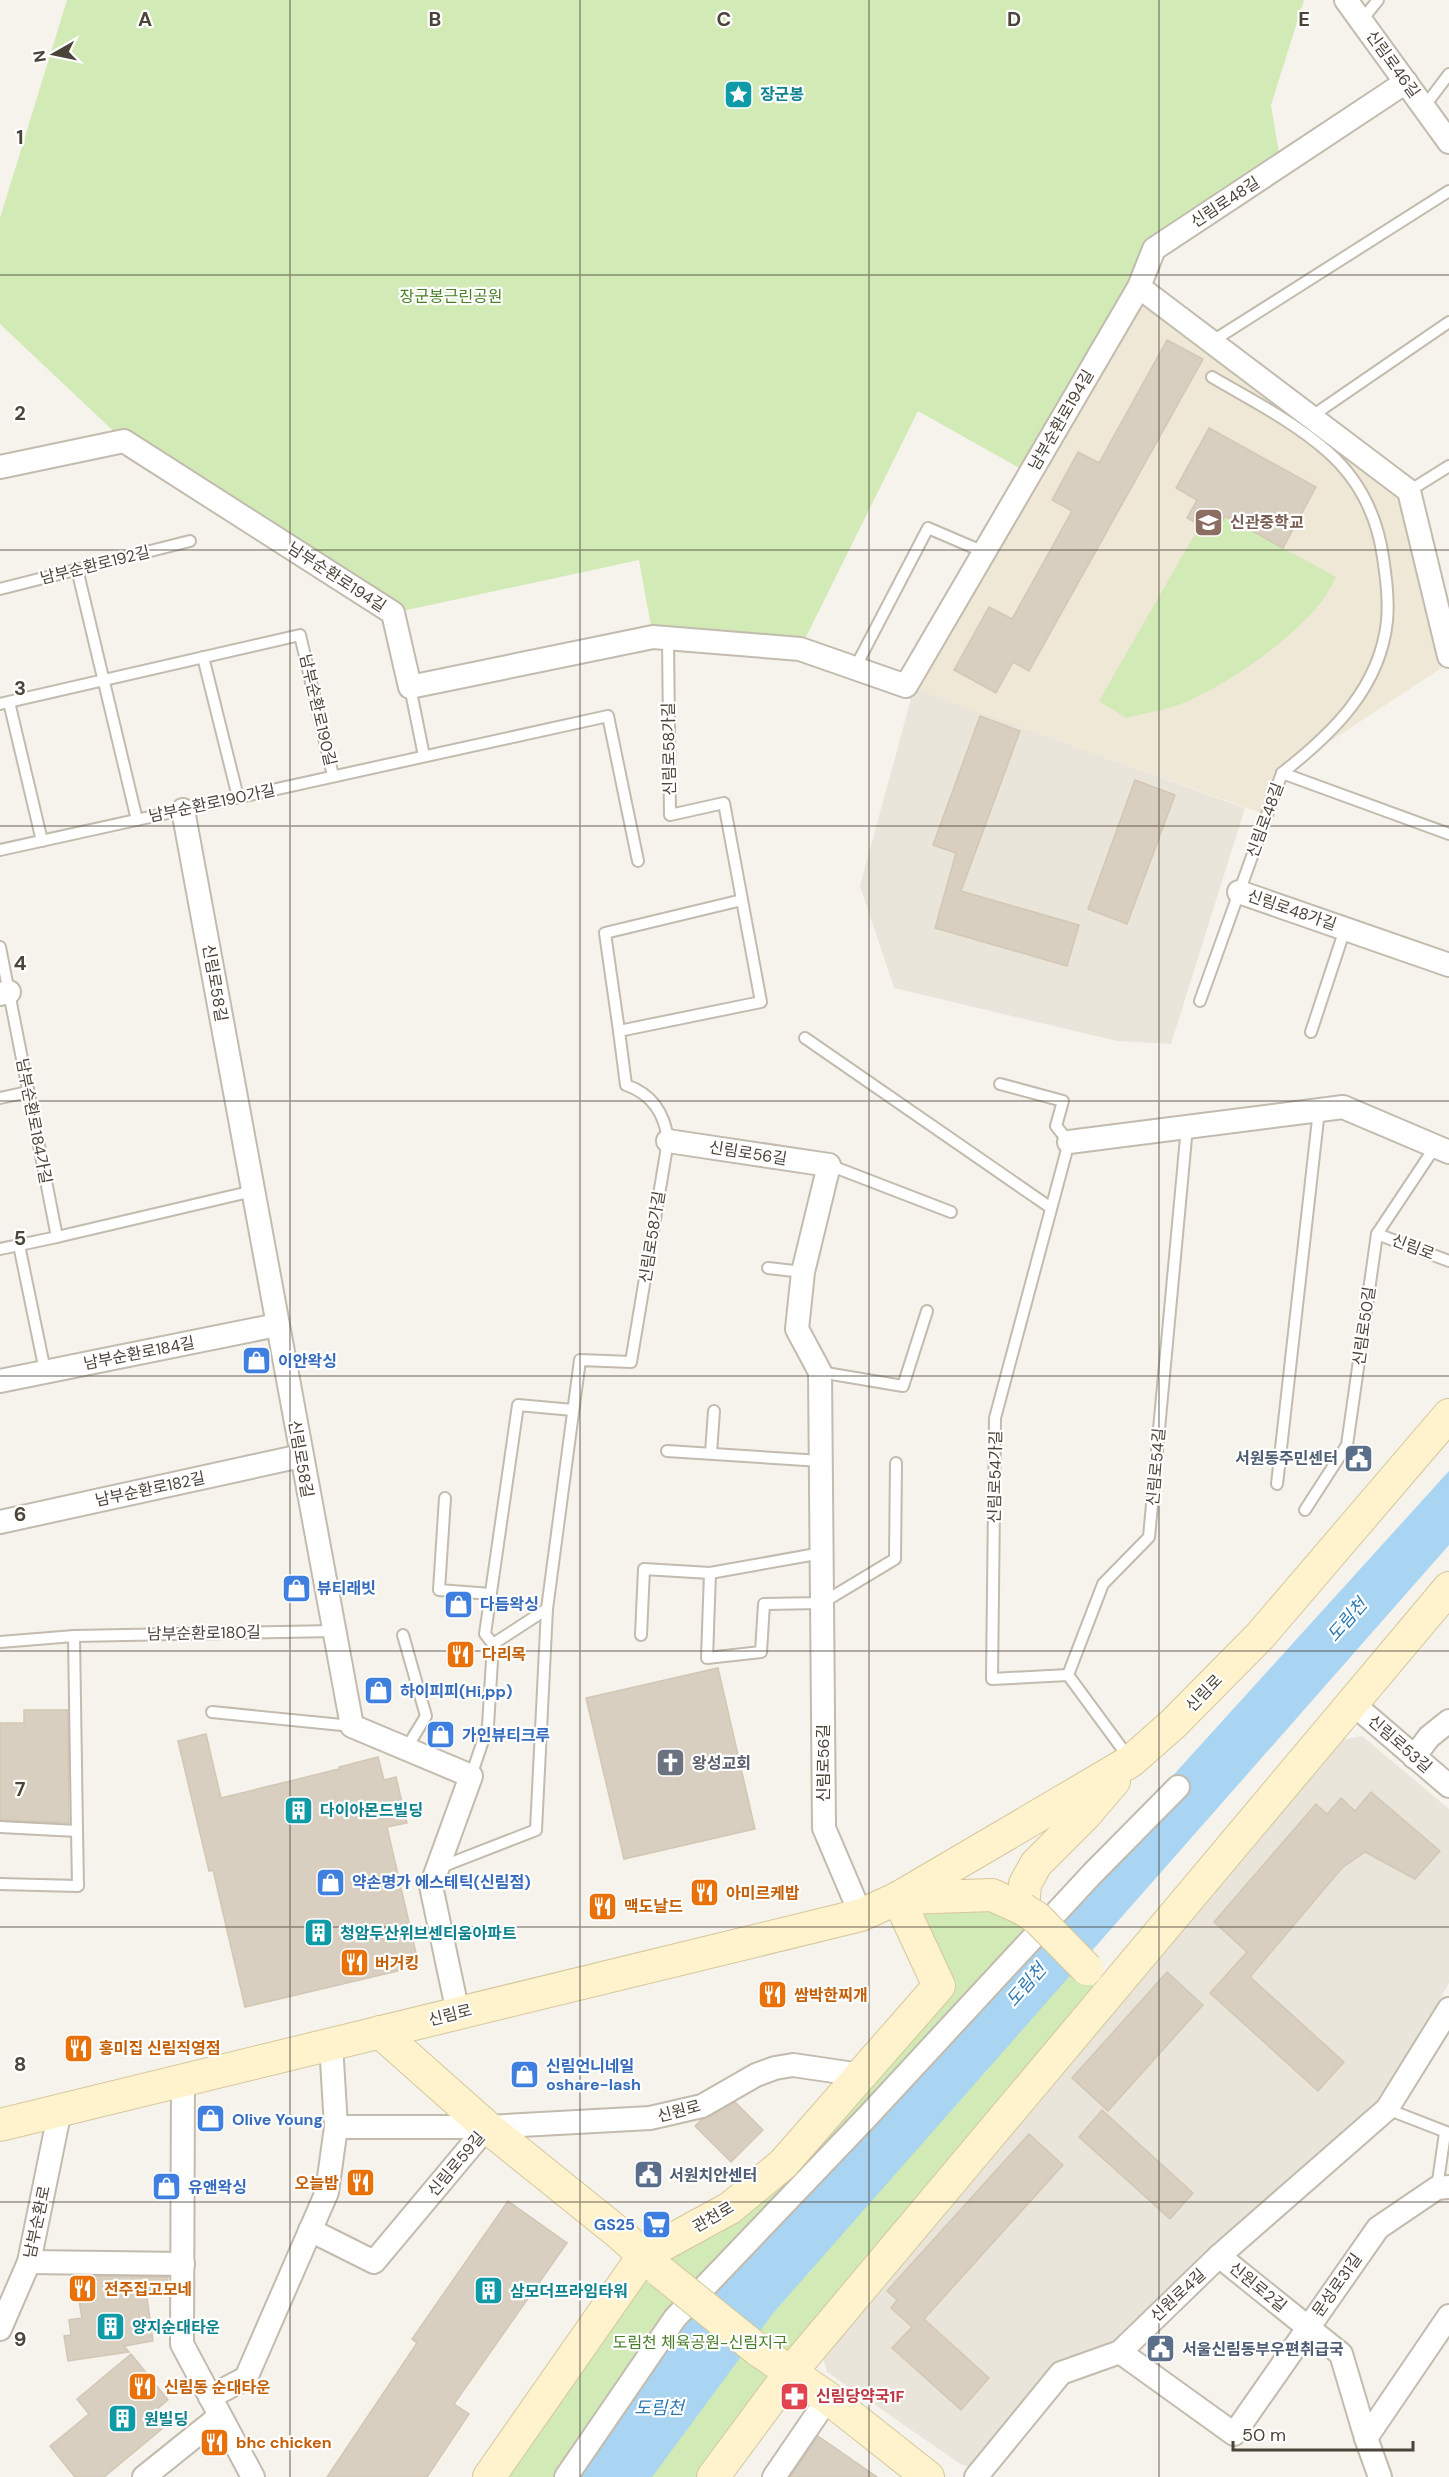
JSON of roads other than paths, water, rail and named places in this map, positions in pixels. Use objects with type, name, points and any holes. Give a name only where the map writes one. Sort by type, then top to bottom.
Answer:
[{"type":"main road","name":"신림로","points":[[0,2125],[861,1915],[898,1898],[1131,1761],[1173,1724],[1260,1636],[1341,1538],[1449,1415]]},
{"type":"main road","points":[[713,2477],[790,2373],[1449,1588]]},
{"type":"main road","points":[[1023,1909],[1025,1884],[1036,1864],[1085,1815],[1131,1761]]},
{"type":"main road","name":"신림로","points":[[898,1898],[992,1895],[1023,1909],[1049,1929],[1109,1991]]},
{"type":"main road","name":"관천로","points":[[489,2477],[652,2263],[730,2208],[783,2164],[939,1986],[898,1898]]},
{"type":"main road","points":[[380,2032],[487,2127],[758,2350],[828,2398],[928,2477]]},
{"type":"street","name":"신림로46길","points":[[1346,0],[1449,142]]},
{"type":"street","name":"신림로48길","points":[[1138,287],[1154,249],[1406,82]]},
{"type":"street","points":[[1138,287],[1409,491],[1449,656]]},
{"type":"street","name":"남부순환로194길","points":[[0,467],[124,441],[393,613],[410,687],[653,637],[800,649],[906,686],[1138,287]]},
{"type":"street","name":"신림로58길","points":[[183,810],[352,1726]]},
{"type":"street","name":"신림로48가길","points":[[1239,892],[1449,965]]},
{"type":"street","name":"신림로50길","points":[[1069,1142],[1343,1107],[1442,1149]]},
{"type":"street","name":"신림로56길","points":[[668,1141],[829,1165],[803,1272],[796,1329],[820,1372],[824,1828],[861,1915]]},
{"type":"street","name":"남부순환로184길","points":[[0,1380],[277,1325]]},
{"type":"street","name":"남부순환로182길","points":[[0,1522],[301,1456]]},
{"type":"street","name":"신림로53길","points":[[1352,1703],[1449,1786]]},
{"type":"street","points":[[1414,1757],[1429,1737],[1449,1721]]},
{"type":"street","points":[[352,1726],[471,1776],[431,1886],[458,2013]]},
{"type":"street","points":[[566,2477],[675,2318],[1092,1874],[1178,1787]]},
{"type":"street","name":"신원로4길","points":[[975,2477],[1061,2373],[1120,2352],[1219,2256],[1387,2109],[1449,2009]]},
{"type":"street","points":[[144,2477],[246,2378],[327,2192],[336,2127],[331,2044]]},
{"type":"street","name":"신원로","points":[[487,2127],[629,2120],[676,2114],[702,2106],[756,2075],[775,2068],[793,2065],[861,2075]]},
{"type":"street","points":[[183,2080],[182,2344],[247,2473]]},
{"type":"street","name":"남부순환로","points":[[0,2329],[29,2262],[60,2110]]},
{"type":"street","name":"신림로59길","points":[[336,2127],[487,2127]]},
{"type":"street","name":"신림로59길","points":[[310,2230],[374,2262],[487,2127]]},
{"type":"street","name":"문성로31길","points":[[1120,2352],[1234,2434],[1378,2228],[1443,2187]]},
{"type":"street","name":"신원로2길","points":[[1219,2256],[1341,2354],[1380,2477]]},
{"type":"street","points":[[29,2262],[183,2264]]},
{"type":"street","points":[[1366,2438],[1449,2316]]},
{"type":"street","points":[[774,2477],[828,2398]]},
{"type":"lane","name":"신림로46길","points":[[1362,21],[1378,0]]},
{"type":"lane","name":"신림로46길","points":[[1424,107],[1449,74]]},
{"type":"lane","points":[[1212,342],[1449,191]]},
{"type":"lane","points":[[1312,416],[1449,322]]},
{"type":"lane","points":[[1212,377],[1293,425],[1328,451],[1354,480],[1369,505],[1380,536],[1387,591],[1387,621],[1380,654],[1366,684],[1345,717],[1320,743],[1282,773]]},
{"type":"lane","points":[[1409,491],[1449,466]]},
{"type":"lane","points":[[855,668],[928,528],[984,552]]},
{"type":"lane","name":"남부순환로192길","points":[[0,588],[190,541]]},
{"type":"lane","points":[[77,569],[137,820]]},
{"type":"lane","name":"남부순환로190길","points":[[42,840],[5,703],[300,634],[333,776]]},
{"type":"lane","name":"신림로58가길","points":[[619,1031],[761,1002],[724,804],[670,815],[668,639]]},
{"type":"lane","points":[[203,657],[237,797]]},
{"type":"lane","points":[[410,687],[424,756]]},
{"type":"lane","name":"남부순환로190가길","points":[[0,850],[608,716],[638,861]]},
{"type":"lane","name":"신림로48길","points":[[1200,1001],[1282,773],[1449,834]]},
{"type":"lane","name":"신림로58가길","points":[[547,1609],[580,1360],[631,1362],[668,1141],[664,1120],[653,1101],[645,1093],[626,1085],[605,933],[742,900]]},
{"type":"lane","name":"신림로48가길","points":[[1311,1032],[1344,928]]},
{"type":"lane","name":"남부순환로184가길","points":[[0,947],[4,993],[28,1092],[57,1237]]},
{"type":"lane","points":[[805,1038],[1052,1208]]},
{"type":"lane","points":[[1000,1084],[1063,1101],[1056,1126],[1069,1142]]},
{"type":"lane","points":[[0,1098],[28,1092]]},
{"type":"lane","points":[[1277,1484],[1319,1110]]},
{"type":"lane","name":"신림로54길","points":[[1068,1675],[1103,1584],[1149,1537],[1187,1127]]},
{"type":"lane","name":"신림로54가길","points":[[1068,1675],[992,1679],[995,1418],[1069,1142]]},
{"type":"lane","name":"신림로50길","points":[[1305,1510],[1347,1445],[1377,1234],[1442,1149]]},
{"type":"lane","name":"신림로56길","points":[[829,1165],[951,1212]]},
{"type":"lane","points":[[0,1249],[253,1191]]},
{"type":"lane","name":"신림로","points":[[1377,1234],[1449,1261]]},
{"type":"lane","points":[[19,1245],[45,1371]]},
{"type":"lane","points":[[768,1268],[803,1272]]},
{"type":"lane","points":[[820,1372],[903,1386],[927,1311]]},
{"type":"lane","points":[[471,1776],[488,1726],[494,1644],[485,1634],[518,1405],[573,1410]]},
{"type":"lane","points":[[711,1454],[714,1411]]},
{"type":"lane","points":[[667,1451],[821,1461]]},
{"type":"lane","points":[[710,1573],[707,1658],[761,1652],[764,1604],[822,1603],[895,1559],[896,1463]]},
{"type":"lane","points":[[445,1498],[439,1590],[491,1594]]},
{"type":"lane","points":[[641,1635],[644,1569],[710,1573],[822,1553]]},
{"type":"lane","points":[[494,1644],[547,1609]]},
{"type":"lane","points":[[437,1868],[536,1830],[547,1609]]},
{"type":"lane","name":"남부순환로180길","points":[[0,1642],[74,1636],[334,1631]]},
{"type":"lane","points":[[403,1635],[426,1716],[406,1749]]},
{"type":"lane","points":[[0,1884],[78,1886],[74,1636]]},
{"type":"lane","points":[[1068,1675],[1131,1761]]},
{"type":"lane","points":[[212,1712],[352,1726]]},
{"type":"lane","points":[[0,1827],[77,1831]]},
{"type":"lane","points":[[1387,2109],[1448,2131]]},
{"type":"lane","name":"문성로31길","points":[[1443,2187],[1448,2131]]},
{"type":"water","name":"도림천","points":[[1449,1471],[1449,1545],[774,2312],[652,2477],[564,2477],[683,2316]]},
{"type":"place","name":"장군봉","points":[[739,94]]},
{"type":"place","name":"신관중학교","points":[[1209,522]]},
{"type":"place","name":"이안왁싱","points":[[257,1361]]},
{"type":"place","name":"서원동주민센터","points":[[1359,1458]]},
{"type":"place","name":"뷰티래빗","points":[[296,1588]]},
{"type":"place","name":"다듬왁싱","points":[[459,1604]]},
{"type":"place","name":"다리목","points":[[461,1654]]},
{"type":"place","name":"하이피피(Hi,pp)","points":[[379,1691]]},
{"type":"place","name":"가인뷰티크루","points":[[441,1735]]},
{"type":"place","name":"왕성교회","points":[[671,1763]]},
{"type":"place","name":"다이아몬드빌딩","points":[[299,1810]]},
{"type":"place","name":"약손명가 에스테틱(신림점)","points":[[331,1882]]},
{"type":"place","name":"아미르케밥","points":[[705,1893]]},
{"type":"place","name":"맥도날드","points":[[603,1906]]},
{"type":"place","name":"청암두산위브센티움아파트","points":[[319,1933]]},
{"type":"place","name":"버거킹","points":[[354,1963]]},
{"type":"place","name":"쌈박한찌개","points":[[773,1995]]},
{"type":"place","name":"홍미집 신림직영점","points":[[78,2048]]},
{"type":"place","name":"신림언니네일 oshare-lash","points":[[525,2075]]},
{"type":"place","name":"Olive Young","points":[[211,2119]]},
{"type":"place","name":"서원치안센터","points":[[648,2175]]},
{"type":"place","name":"오늘밤","points":[[360,2183]]},
{"type":"place","name":"유앤왁싱","points":[[167,2187]]},
{"type":"place","name":"GS25","points":[[656,2224]]},
{"type":"place","name":"전주집고모네","points":[[83,2289]]},
{"type":"place","name":"삼모더프라임타워","points":[[489,2291]]},
{"type":"place","name":"양지순대타운","points":[[111,2327]]},
{"type":"place","name":"서울신림동부우편취급국","points":[[1161,2349]]},
{"type":"place","name":"신림동 순대타운","points":[[143,2387]]},
{"type":"place","name":"신림당약국1F","points":[[795,2396]]},
{"type":"place","name":"원빌딩","points":[[123,2419]]},
{"type":"place","name":"bhc chicken","points":[[215,2442]]},
{"type":"park label","name":"장군봉근린공원","points":[[451,296]]},
{"type":"park label","name":"도림천 체육공원-신림지구","points":[[700,2342]]}]
